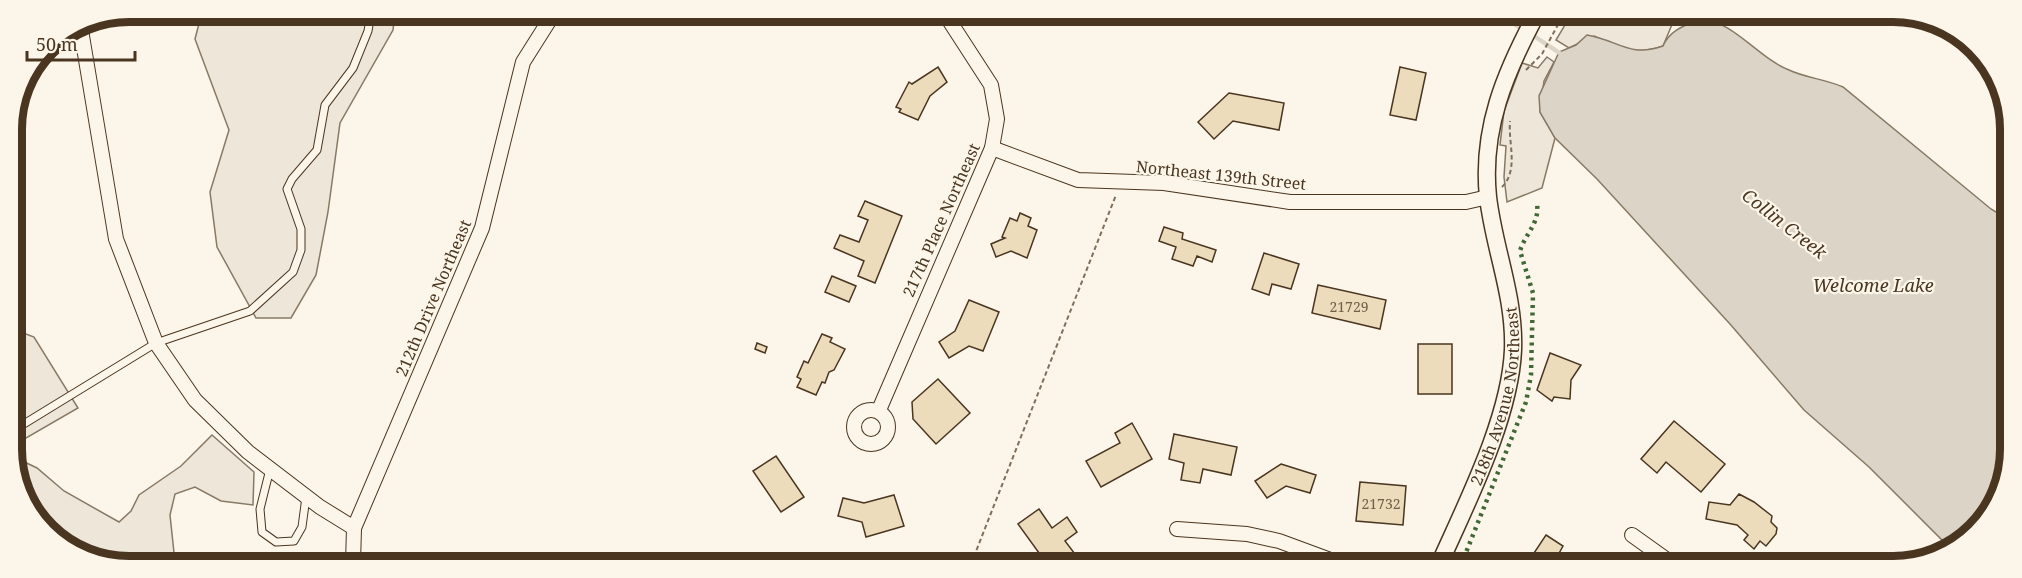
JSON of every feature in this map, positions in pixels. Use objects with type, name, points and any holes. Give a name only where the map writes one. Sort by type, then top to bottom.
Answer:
[{"type":"street","name":"212th Drive Northeast","points":[[353,556],[354,528],[482,228],[523,62],[548,22]]},
{"type":"street","name":"217th Place Northeast","points":[[879,410],[992,148],[997,119],[991,85],[950,22]]},
{"type":"street","name":"218th Avenue Northeast","points":[[1443,555],[1491,441],[1510,375],[1513,323],[1509,289],[1488,197],[1488,146],[1493,111],[1532,22]]},
{"type":"street","points":[[82,33],[116,238],[156,343],[195,400],[248,452],[306,497],[354,528]]},
{"type":"street","name":"Northeast 139th Street","points":[[992,148],[1078,180],[1211,188],[1290,201],[1466,202],[1488,197]]},
{"type":"street","points":[[1177,529],[1248,534],[1279,541],[1318,555]]},
{"type":"street","points":[[1632,535],[1660,555]]},
{"type":"lane","points":[[22,425],[156,343],[250,311],[293,272],[301,250],[301,229],[287,189],[292,178],[317,150],[325,105],[353,68],[370,22]]},
{"type":"lane","points":[[270,469],[260,509],[262,532],[276,542],[294,541],[302,527],[306,497]]},
{"type":"path","points":[[1526,70],[1542,54],[1558,22]]},
{"type":"path","points":[[1488,197],[1509,180],[1511,113]]},
{"type":"path","points":[[974,556],[1122,181]]},
{"type":"shaded area","points":[[199,22],[394,22],[393,30],[340,123],[328,212],[316,275],[291,318],[256,318],[217,247],[210,192],[229,130],[195,39]]},
{"type":"shaded area","points":[[1564,22],[1673,22],[1663,46],[1644,50],[1619,47],[1594,36],[1569,48],[1556,40],[1565,25]]},
{"type":"shaded area","points":[[1547,57],[1554,62],[1544,81],[1540,112],[1555,138],[1542,188],[1507,202],[1504,177],[1506,146],[1500,145],[1504,111],[1522,63],[1538,68]]},
{"type":"shaded area","points":[[22,333],[34,337],[78,408],[22,440]]},
{"type":"shaded area","points":[[212,435],[254,472],[253,505],[221,501],[195,487],[175,494],[170,515],[174,556],[129,556],[102,552],[82,545],[59,529],[40,508],[33,496],[23,461],[37,468],[64,491],[119,522],[131,511],[139,495],[181,466]]},
{"type":"water","name":"Welcome Lake","points":[[1693,22],[1714,22],[1734,32],[1767,57],[1789,70],[1843,87],[2000,215],[1999,463],[1991,490],[1977,514],[1963,529],[1944,542],[1869,467],[1804,410],[1730,324],[1597,179],[1555,138],[1540,112],[1539,96],[1559,52],[1576,45],[1587,35],[1641,50],[1663,46],[1669,36]]},
{"type":"building","points":[[938,67],[947,82],[930,96],[918,120],[899,112],[901,109],[896,107],[909,82],[912,84]]},
{"type":"building","points":[[1400,67],[1426,73],[1416,120],[1390,115]]},
{"type":"building","points":[[1229,93],[1284,103],[1279,130],[1233,121],[1214,139],[1198,122]]},
{"type":"building","points":[[865,201],[902,216],[875,283],[858,276],[864,261],[834,248],[840,235],[859,242],[868,220],[858,216]]},
{"type":"building","points":[[1020,213],[1031,218],[1028,226],[1037,230],[1027,258],[1011,251],[996,257],[991,244],[1005,238],[1002,237],[1010,218],[1017,221]]},
{"type":"building","points":[[1164,227],[1183,233],[1182,239],[1216,250],[1212,262],[1197,256],[1193,266],[1172,259],[1176,247],[1159,241]]},
{"type":"building","points":[[1264,253],[1299,264],[1291,289],[1272,284],[1269,295],[1252,289]]},
{"type":"building","points":[[832,276],[856,286],[849,302],[825,292]]},
{"type":"building","points":[[1318,285],[1386,300],[1380,329],[1312,313]]},
{"type":"building","points":[[969,300],[999,312],[983,351],[969,346],[949,358],[939,342],[955,331]]},
{"type":"building","points":[[822,334],[832,338],[830,342],[845,349],[834,370],[829,372],[825,383],[822,382],[816,395],[797,387],[801,379],[797,377],[804,361],[808,363]]},
{"type":"building","points":[[757,343],[767,347],[765,353],[755,349]]},
{"type":"building","points":[[1418,344],[1452,344],[1452,394],[1418,394]]},
{"type":"building","points":[[1550,353],[1581,365],[1571,380],[1570,399],[1554,397],[1552,401],[1537,390]]},
{"type":"building","points":[[938,379],[970,413],[936,444],[913,419],[912,402]]},
{"type":"building","points":[[1674,421],[1725,464],[1701,492],[1666,462],[1657,473],[1641,459]]},
{"type":"building","points":[[1132,423],[1152,459],[1101,487],[1086,461],[1120,443],[1115,433]]},
{"type":"building","points":[[1174,434],[1237,447],[1231,475],[1203,469],[1200,483],[1181,480],[1184,463],[1169,459]]},
{"type":"building","points":[[776,456],[804,497],[781,512],[753,471]]},
{"type":"building","points":[[1281,464],[1316,475],[1310,493],[1286,486],[1267,498],[1255,481]]},
{"type":"building","points":[[1360,482],[1406,486],[1403,525],[1356,521]]},
{"type":"building","points":[[1739,494],[1772,516],[1771,522],[1777,528],[1776,534],[1766,546],[1760,541],[1754,549],[1744,540],[1748,535],[1737,525],[1706,519],[1709,502],[1730,505]]},
{"type":"building","points":[[894,495],[904,526],[866,537],[862,522],[838,516],[843,498],[864,503]]},
{"type":"building","points":[[1039,509],[1052,528],[1067,517],[1077,532],[1065,541],[1076,555],[1041,555],[1018,524]]},
{"type":"building","points":[[1546,535],[1563,546],[1558,555],[1533,555]]},
{"type":"waterway","points":[[1511,22],[1524,30]]},
{"type":"waterway","points":[[1531,34],[1564,56]]},
{"type":"hedge","points":[[1465,555],[1526,402],[1531,375],[1533,293],[1520,251],[1534,223],[1537,204]]},
{"type":"water label","name":"Collin Creek","points":[[1784,224]]}]
